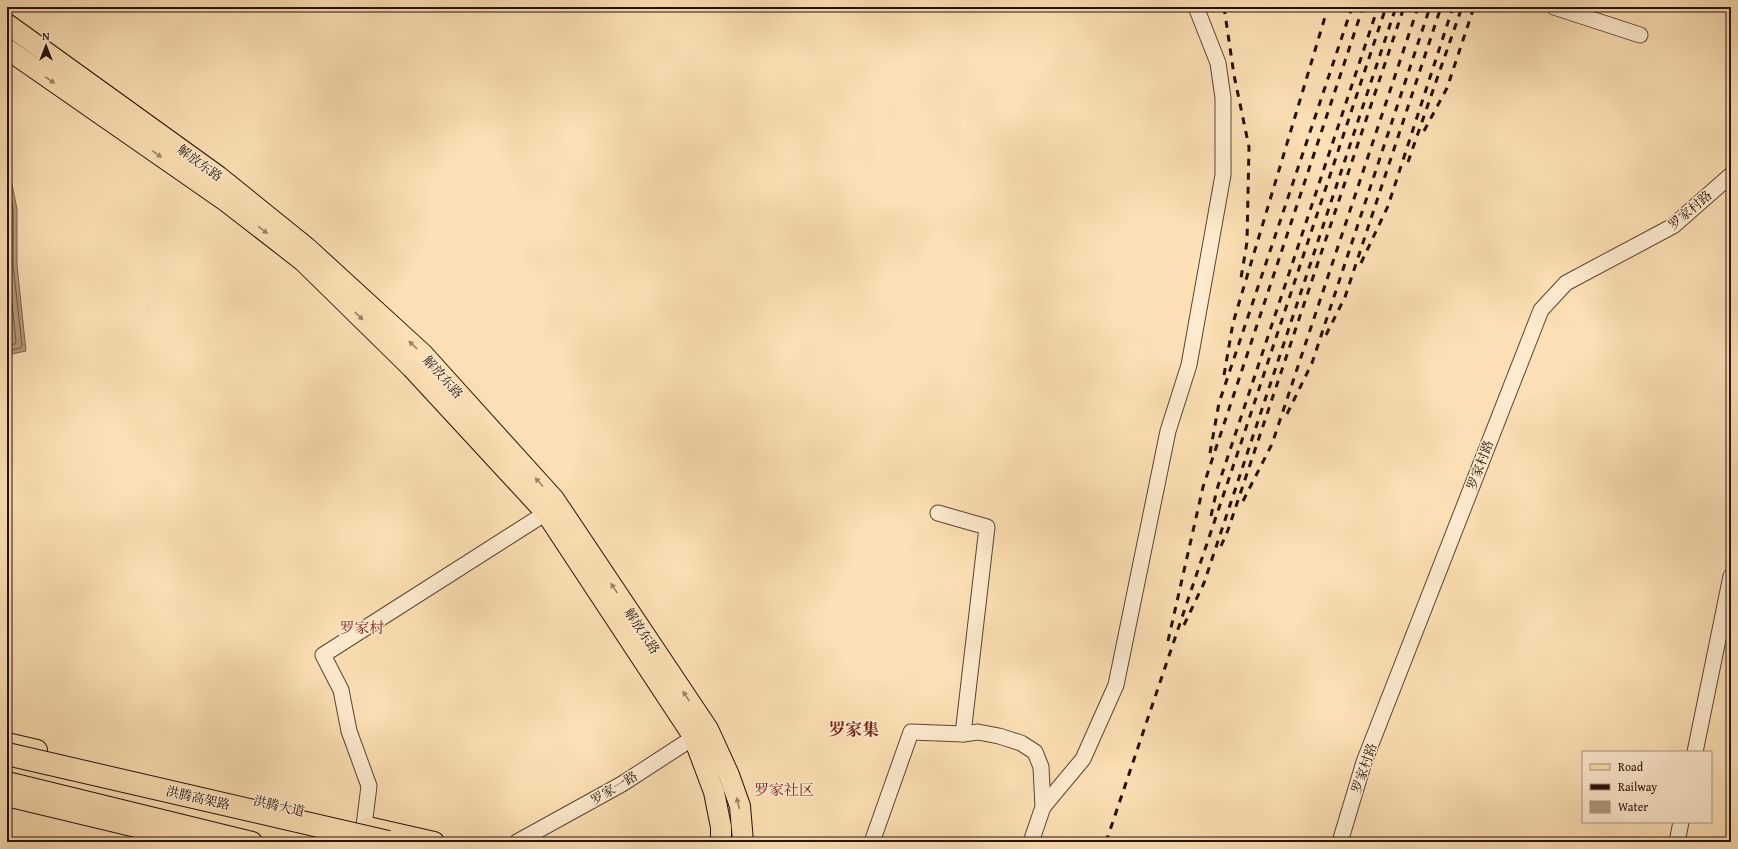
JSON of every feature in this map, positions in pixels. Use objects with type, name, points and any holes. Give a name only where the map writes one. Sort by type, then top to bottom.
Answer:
[{"type":"highway","name":"洪腾高架路","points":[[7,754],[388,842]]},
{"type":"highway","points":[[7,795],[203,842]]},
{"type":"main road","name":"解放东路","points":[[7,24],[218,176],[306,247],[423,354],[554,499],[701,733],[721,827],[721,842]]},
{"type":"main road","name":"解放东路","points":[[7,50],[226,202],[303,261],[412,368],[546,513],[701,733],[729,774],[740,806],[743,842]]},
{"type":"main road","name":"洪腾大道","points":[[7,743],[362,834],[434,842]]},
{"type":"main road","points":[[7,782],[252,842]]},
{"type":"street","points":[[1031,842],[1043,807],[1083,759],[1116,685],[1168,430],[1189,364],[1223,175],[1223,98],[1218,63],[1196,7]]},
{"type":"street","points":[[1554,7],[1640,35]]},
{"type":"street","name":"罗家村路","points":[[1340,842],[1364,762],[1541,310],[1566,283],[1673,226],[1731,175]]},
{"type":"street","points":[[362,834],[369,786],[348,731],[341,690],[323,655],[546,513]]},
{"type":"street","points":[[938,513],[987,527],[963,734]]},
{"type":"street","points":[[1695,751],[1731,576]]},
{"type":"street","points":[[872,842],[911,732],[963,734],[978,732],[999,736],[1021,743],[1035,752],[1041,767],[1043,807]]},
{"type":"street","name":"罗家一路","points":[[517,842],[622,784],[701,733]]},
{"type":"street","points":[[1677,842],[1681,823]]},
{"type":"water","points":[[7,160],[17,209],[17,265],[26,351],[7,355]]},
{"type":"railway","points":[[1224,7],[1234,75],[1249,147],[1247,242],[1240,284]]},
{"type":"railway","points":[[1224,375],[1233,323],[1328,7]]},
{"type":"railway","points":[[1210,453],[1219,403],[1352,7]]},
{"type":"railway","points":[[1168,641],[1203,487],[1363,7]]},
{"type":"railway","points":[[1211,516],[1217,489],[1378,7]]},
{"type":"railway","points":[[1106,842],[1386,7]]},
{"type":"railway","points":[[1184,625],[1204,583],[1396,7]]},
{"type":"railway","points":[[1221,546],[1228,530],[1404,7]]},
{"type":"railway","points":[[1243,501],[1272,444],[1418,7]]},
{"type":"railway","points":[[1287,414],[1312,363],[1430,7]]},
{"type":"railway","points":[[1326,335],[1345,297],[1441,7]]},
{"type":"railway","points":[[1361,263],[1388,206],[1453,7]]},
{"type":"railway","points":[[1408,162],[1462,7]]},
{"type":"railway","points":[[1424,131],[1447,88],[1474,7]]},
{"type":"district","name":"罗家村","points":[[362,627]]},
{"type":"district","name":"罗家集","points":[[854,728]]},
{"type":"district","name":"罗家社区","points":[[784,789]]}]
